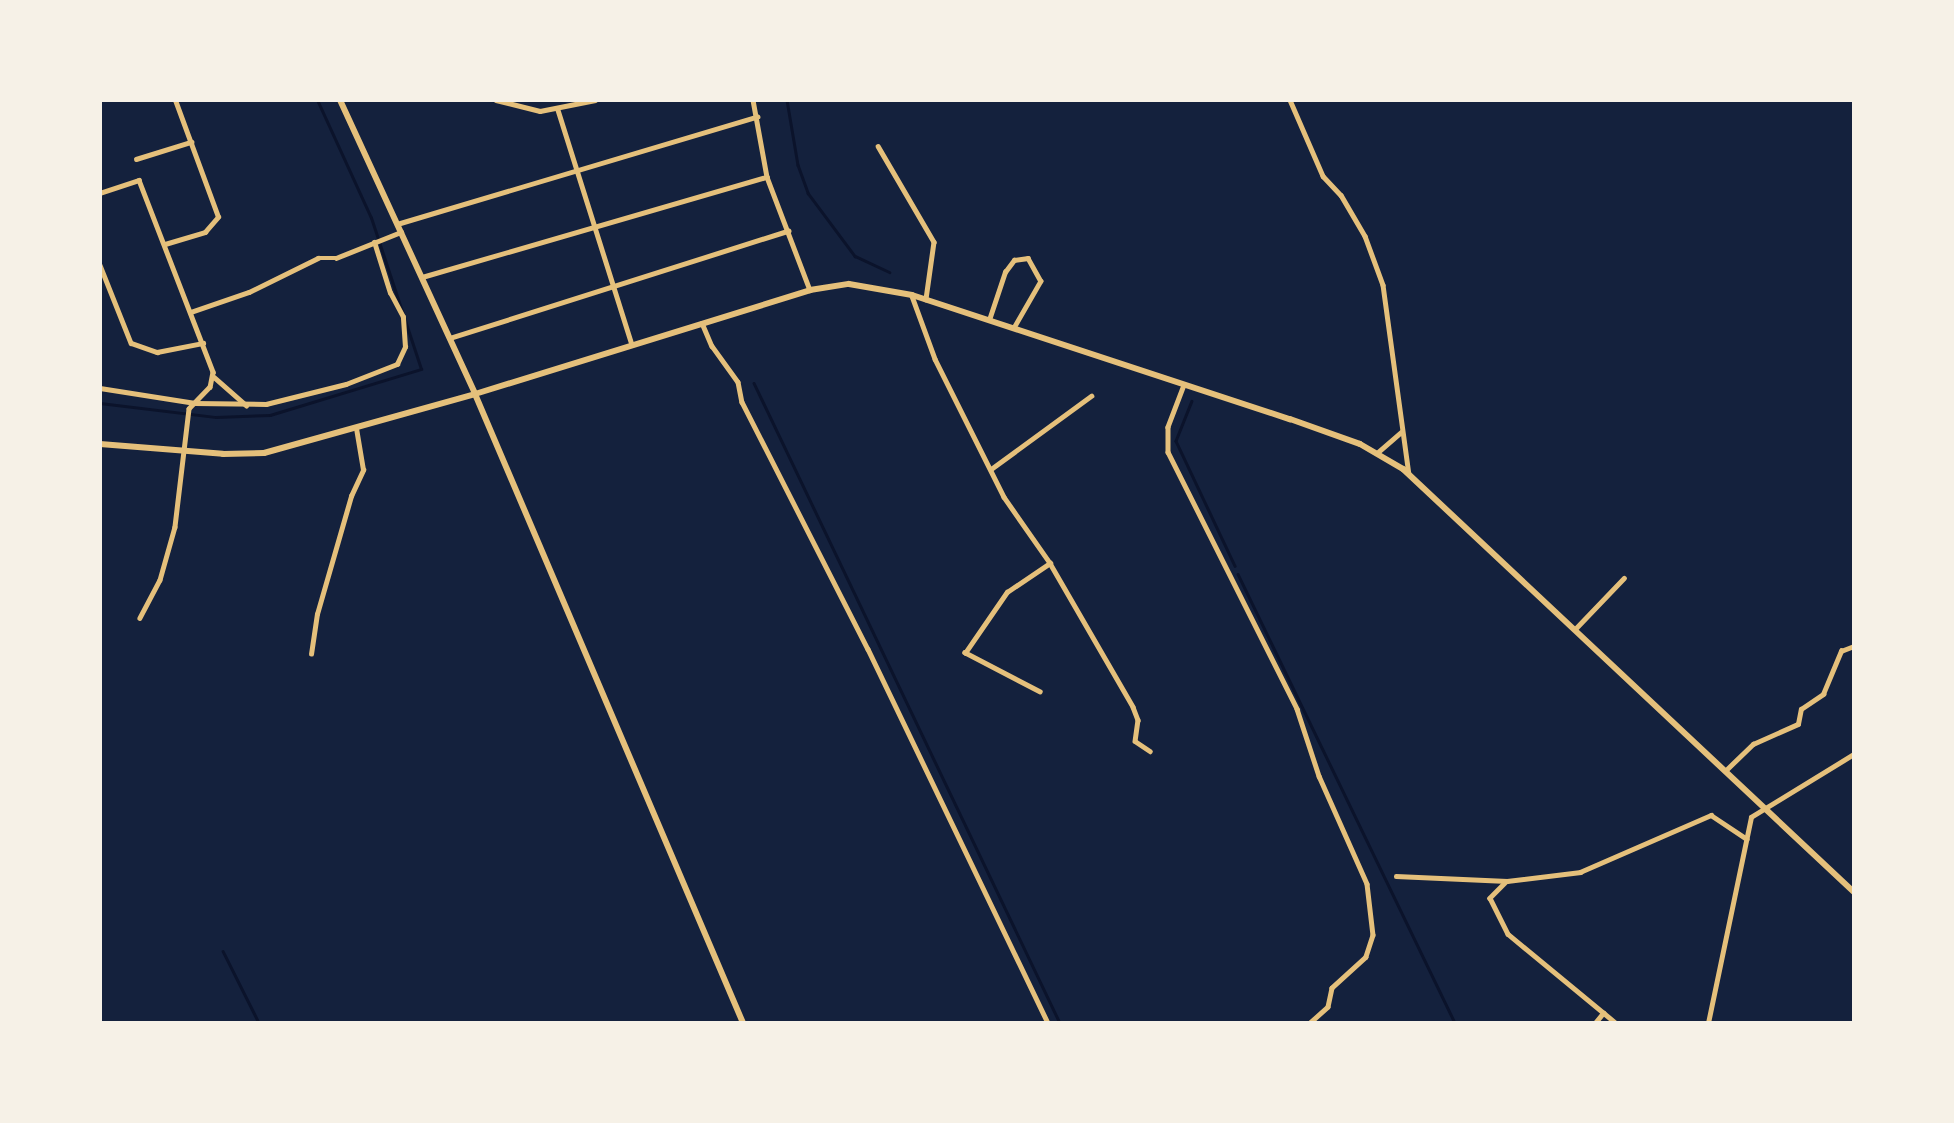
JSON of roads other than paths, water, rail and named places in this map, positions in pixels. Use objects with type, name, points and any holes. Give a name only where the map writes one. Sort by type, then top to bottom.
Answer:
[{"type":"main road","points":[[340,100],[475,394],[743,1023]]},
{"type":"main road","points":[[100,444],[185,451],[264,453],[475,394],[810,290],[849,284],[912,295],[1184,385],[1377,453],[1409,474],[1576,628],[1761,808],[1854,892]]},
{"type":"street","points":[[165,244],[205,232],[218,217],[175,100]]},
{"type":"street","points":[[496,100],[540,111],[558,110],[595,100]]},
{"type":"street","points":[[753,100],[767,177],[810,290]]},
{"type":"street","points":[[1290,100],[1323,176],[1341,195],[1365,236],[1383,285],[1409,474]]},
{"type":"street","points":[[558,110],[615,284],[632,345]]},
{"type":"street","points":[[397,224],[578,168],[757,117]]},
{"type":"street","points":[[136,159],[191,142]]},
{"type":"street","points":[[878,146],[934,242],[926,299]]},
{"type":"street","points":[[422,277],[767,177]]},
{"type":"street","points":[[100,193],[139,180],[214,376],[246,405]]},
{"type":"street","points":[[450,338],[788,231]]},
{"type":"street","points":[[191,312],[249,292],[322,257],[336,258],[401,232]]},
{"type":"street","points":[[100,388],[195,403],[246,405],[346,384],[401,360],[405,346],[403,317],[390,293],[374,242]]},
{"type":"street","points":[[989,320],[1005,272],[1014,260],[1028,258],[1041,281],[1014,328]]},
{"type":"street","points":[[100,265],[131,343],[157,352],[202,343]]},
{"type":"street","points":[[912,295],[935,359],[990,469],[1017,520],[1050,563],[1133,707],[1138,720],[1135,741],[1150,751]]},
{"type":"street","points":[[702,323],[712,346],[738,382],[742,402],[863,639],[1048,1023]]},
{"type":"street","points":[[140,618],[160,580],[175,527],[190,409],[211,387],[214,376]]},
{"type":"street","points":[[1184,385],[1168,427],[1168,452],[1297,709],[1319,776],[1367,884],[1373,934],[1366,957],[1332,988],[1328,1007],[1310,1023]]},
{"type":"street","points":[[990,469],[1091,396]]},
{"type":"street","points":[[311,654],[317,614],[346,513],[363,470],[356,428]]},
{"type":"street","points":[[1377,453],[1402,432]]},
{"type":"street","points":[[1040,692],[965,653],[1007,592],[1050,563]]},
{"type":"street","points":[[1576,628],[1624,578]]},
{"type":"street","points":[[1725,771],[1753,744],[1798,724],[1801,709],[1823,694],[1841,651],[1854,646]]},
{"type":"street","points":[[1708,1023],[1751,817],[1761,808],[1854,754]]},
{"type":"street","points":[[1395,876],[1507,881],[1580,872],[1711,815],[1747,839]]},
{"type":"street","points":[[1507,881],[1490,898],[1498,922],[1535,960],[1616,1023]]},
{"type":"street","points":[[1595,1023],[1603,1013]]},
{"type":"waterway","points":[[100,403],[216,417],[270,415],[421,369],[371,218],[317,100]]},
{"type":"waterway","points":[[787,100],[798,165],[808,193],[855,256],[889,272]]},
{"type":"waterway","points":[[754,383],[1060,1023]]},
{"type":"waterway","points":[[1192,401],[1176,441],[1235,566]]},
{"type":"waterway","points":[[1238,574],[1455,1023]]},
{"type":"waterway","points":[[223,951],[259,1023]]}]
